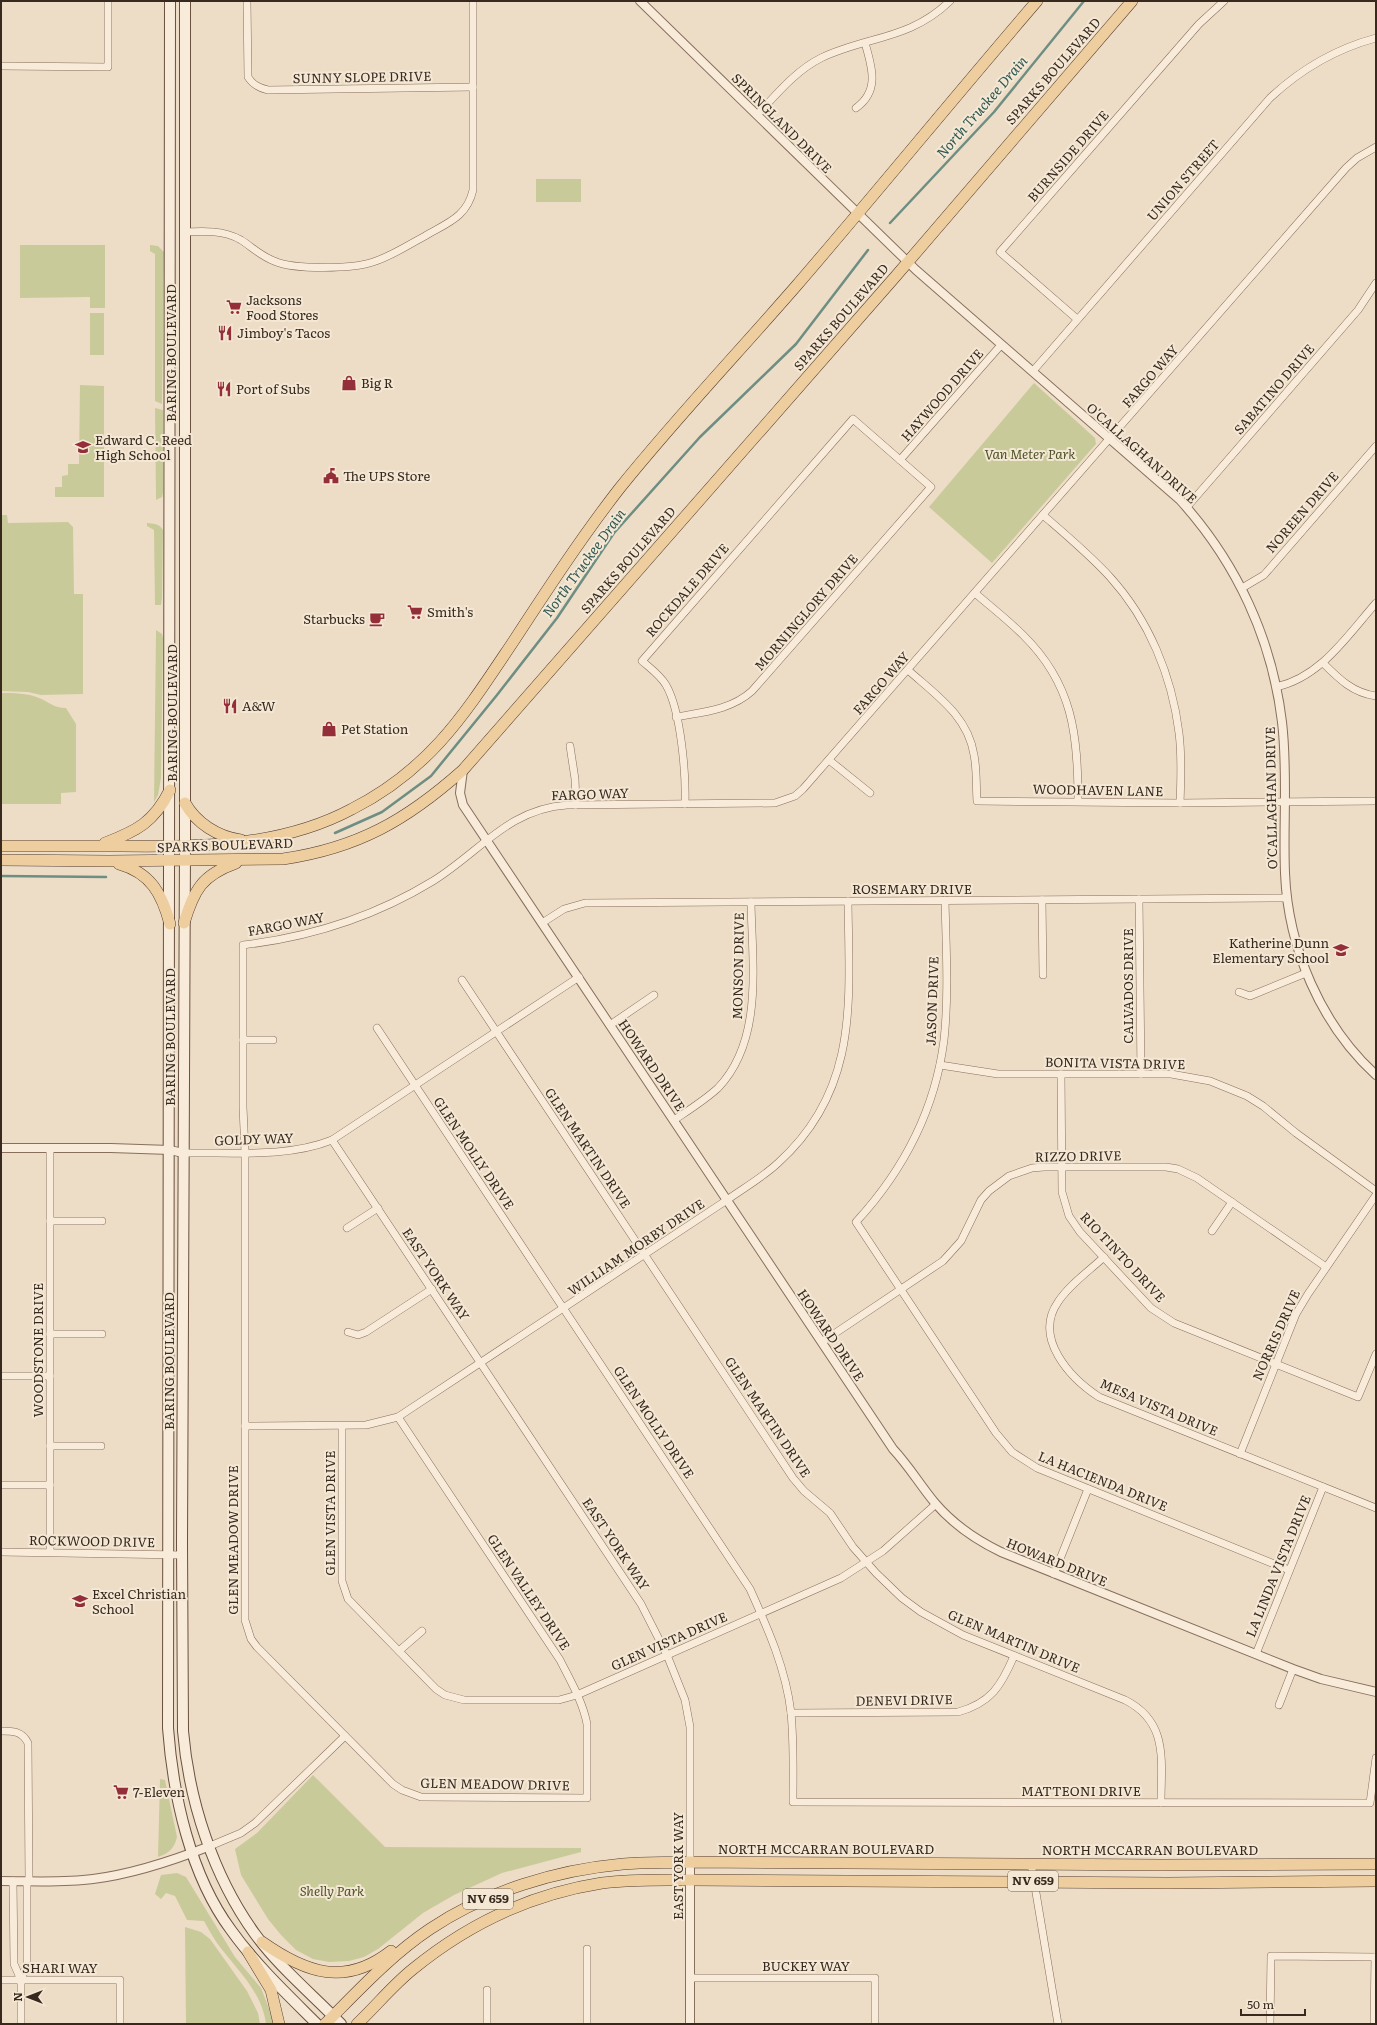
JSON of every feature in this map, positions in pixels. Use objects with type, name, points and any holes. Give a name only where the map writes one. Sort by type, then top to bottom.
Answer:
[{"type":"main road","name":"BARING BOULEVARD","points":[[170,1],[170,1150],[168,1710],[170,1750],[174,1782],[192,1853],[219,1911],[230,1929],[265,1972],[317,2024]]},
{"type":"main road","name":"BARING BOULEVARD","points":[[185,1],[185,861],[182,1555],[182,1705],[185,1753],[194,1798],[210,1846],[231,1893],[262,1942],[337,2020]]},
{"type":"main road","name":"SPARKS BOULEVARD","points":[[1,846],[185,847],[270,838],[306,828],[349,811],[402,779],[445,738],[464,714],[558,576],[620,489],[857,214],[1037,1]]},
{"type":"main road","name":"SPARKS BOULEVARD","points":[[1,860],[185,861],[283,859],[305,856],[352,843],[388,826],[433,797],[463,770],[907,262],[1132,1]]},
{"type":"main road","points":[[170,232],[184,232]]},
{"type":"main road","points":[[98,846],[144,825],[162,807],[170,790]]},
{"type":"main road","points":[[185,803],[194,817],[218,834],[232,839],[251,841]]},
{"type":"main road","points":[[184,923],[190,901],[204,880],[224,867],[244,860]]},
{"type":"main road","points":[[109,861],[140,873],[150,882],[162,897],[170,924]]},
{"type":"main road","name":"NORTH MCCARRAN BOULEVARD","points":[[325,2024],[337,2020],[373,1976],[430,1929],[478,1903],[519,1886],[564,1873],[592,1867],[625,1863],[690,1862],[1162,1865],[1376,1864]]},
{"type":"main road","name":"NV 659","points":[[357,2024],[411,1970],[449,1942],[500,1912],[541,1897],[602,1883],[690,1880],[1175,1883],[1376,1881]]},
{"type":"main road","points":[[262,1942],[278,1954],[308,1968],[326,1973],[342,1973],[355,1971],[369,1966],[396,1947],[430,1929]]},
{"type":"main road","points":[[248,1952],[271,1990],[279,2024]]},
{"type":"street","points":[[1,66],[108,66],[108,1]]},
{"type":"street","name":"SUNNY SLOPE DRIVE","points":[[247,1],[248,77],[253,84],[268,90],[473,87]]},
{"type":"street","points":[[184,232],[218,232],[229,234],[242,241],[266,258],[286,265],[356,266],[386,258],[456,218],[467,207],[473,190],[473,1]]},
{"type":"street","name":"SPRINGLAND DRIVE","points":[[640,1],[907,262]]},
{"type":"street","points":[[757,115],[790,80],[809,65],[822,58],[920,24],[934,16],[950,1]]},
{"type":"street","name":"BURNSIDE DRIVE","points":[[1077,319],[1000,252],[1199,24],[1224,1]]},
{"type":"street","name":"UNION STREET","points":[[1033,371],[1270,98],[1292,78],[1322,59],[1340,50],[1376,38]]},
{"type":"street","points":[[856,108],[869,93],[873,81],[873,71],[865,43]]},
{"type":"street","name":"FARGO WAY","points":[[243,945],[285,939],[326,929],[382,909],[435,880],[506,825],[534,811],[550,807],[576,804],[775,803],[785,801],[803,789],[1110,440],[1346,168],[1357,158],[1376,147]]},
{"type":"street","name":"O'CALLAGHAN DRIVE","points":[[907,262],[1187,507],[1212,539],[1242,588],[1262,633],[1276,687],[1284,750],[1285,874],[1291,921],[1306,973],[1328,1015],[1341,1035],[1376,1075]]},
{"type":"street","name":"SABATINO DRIVE","points":[[1187,507],[1358,310],[1376,283]]},
{"type":"street","name":"HAYWOOD DRIVE","points":[[900,460],[1001,345]]},
{"type":"street","name":"ROCKDALE DRIVE","points":[[685,804],[684,770],[676,717],[670,694],[665,684],[642,661],[853,419],[900,460]]},
{"type":"street","name":"NOREEN DRIVE","points":[[1242,588],[1264,575],[1376,446]]},
{"type":"street","name":"MORNINGLORY DRIVE","points":[[676,717],[726,708],[740,701],[752,691],[931,487],[900,460]]},
{"type":"street","points":[[1043,515],[1094,560],[1111,578],[1133,607],[1151,638],[1169,683],[1176,710],[1181,761],[1180,803]]},
{"type":"street","points":[[975,593],[1027,640],[1048,664],[1058,681],[1071,716],[1075,734],[1078,801]]},
{"type":"street","points":[[1276,687],[1291,684],[1306,676],[1323,663],[1376,603]]},
{"type":"street","points":[[1323,663],[1343,683],[1353,690],[1376,696]]},
{"type":"street","name":"WOODHAVEN LANE","points":[[908,670],[954,711],[968,732],[975,757],[977,801],[1180,803],[1376,801]]},
{"type":"street","points":[[570,746],[575,779],[576,804]]},
{"type":"street","points":[[829,760],[870,793]]},
{"type":"street","name":"HOWARD DRIVE","points":[[463,770],[460,793],[463,804],[893,1449],[907,1464],[936,1504],[966,1532],[1001,1552],[1293,1669],[1327,1680],[1376,1692]]},
{"type":"street","name":"ROSEMARY DRIVE","points":[[542,923],[564,909],[585,903],[1287,898]]},
{"type":"street","name":"CALVADOS DRIVE","points":[[1139,899],[1141,1074]]},
{"type":"street","name":"JASON DRIVE","points":[[856,1222],[888,1183],[908,1151],[924,1118],[940,1065],[946,1015],[945,900]]},
{"type":"street","points":[[1042,900],[1043,975]]},
{"type":"street","name":"WILLIAM MORBY DRIVE","points":[[245,1426],[366,1425],[398,1417],[482,1364],[763,1176],[795,1145],[810,1126],[832,1087],[845,1045],[848,1024],[848,901]]},
{"type":"street","name":"MONSON DRIVE","points":[[674,1120],[704,1099],[718,1087],[728,1075],[743,1048],[751,1017],[751,902]]},
{"type":"street","name":"GLEN MEADOW DRIVE","points":[[243,945],[242,1107],[245,1152],[245,1620],[247,1630],[257,1648],[393,1784],[411,1794],[420,1797],[587,1798]]},
{"type":"street","points":[[1239,992],[1250,996],[1306,973]]},
{"type":"street","name":"GOLDY WAY","points":[[1,1148],[170,1150],[183,1153],[287,1152],[304,1149],[332,1140],[579,977]]},
{"type":"street","name":"GLEN MARTIN DRIVE","points":[[462,980],[804,1491],[830,1513],[866,1563],[902,1598],[921,1612],[963,1635],[1125,1700],[1142,1711],[1155,1728],[1161,1748],[1161,1803]]},
{"type":"street","points":[[610,1025],[654,996]]},
{"type":"street","name":"GLEN MOLLY DRIVE","points":[[377,1028],[743,1577],[761,1614],[780,1663],[791,1713],[793,1802]]},
{"type":"street","points":[[242,1040],[273,1040]]},
{"type":"street","name":"BONITA VISTA DRIVE","points":[[940,1065],[998,1074],[1141,1074],[1190,1076],[1210,1081],[1247,1096],[1263,1106],[1296,1133],[1376,1192]]},
{"type":"street","name":"RIO TINTO DRIVE","points":[[1061,1074],[1062,1192],[1069,1216],[1080,1232],[1151,1308],[1162,1316],[1276,1364],[1358,1396],[1376,1354]]},
{"type":"street","name":"EAST YORK WAY","points":[[332,1140],[641,1604],[667,1655],[685,1700],[690,1727],[690,2024]]},
{"type":"street","name":"WOODSTONE DRIVE","points":[[50,1148],[50,1552]]},
{"type":"street","name":"RIZZO DRIVE","points":[[822,1342],[943,1261],[952,1252],[964,1235],[981,1200],[999,1182],[1014,1174],[1032,1168],[1166,1167],[1178,1169],[1197,1178],[1326,1267]]},
{"type":"street","name":"NORRIS DRIVE","points":[[1240,1454],[1296,1314],[1326,1267],[1376,1195]]},
{"type":"street","points":[[1212,1232],[1232,1202]]},
{"type":"street","points":[[347,1228],[378,1208]]},
{"type":"street","points":[[50,1221],[102,1221]]},
{"type":"street","name":"LA HACIENDA DRIVE","points":[[856,1222],[1002,1441],[1012,1452],[1037,1468],[1290,1570]]},
{"type":"street","name":"MESA VISTA DRIVE","points":[[1104,1257],[1064,1295],[1053,1310],[1049,1330],[1050,1340],[1059,1358],[1083,1385],[1099,1397],[1376,1508]]},
{"type":"street","points":[[348,1332],[358,1335],[366,1332],[432,1289]]},
{"type":"street","points":[[50,1334],[102,1334]]},
{"type":"street","points":[[1,1376],[50,1376]]},
{"type":"street","name":"GLEN VALLEY DRIVE","points":[[398,1417],[560,1660],[577,1695],[587,1724],[587,1798]]},
{"type":"street","name":"GLEN VISTA DRIVE","points":[[342,1426],[343,1585],[348,1599],[436,1689],[454,1698],[558,1700],[577,1695],[841,1578],[866,1563],[936,1504]]},
{"type":"street","points":[[50,1446],[101,1446]]},
{"type":"street","points":[[1,1485],[50,1485]]},
{"type":"street","name":"LA LINDA VISTA DRIVE","points":[[1256,1654],[1322,1487]]},
{"type":"street","points":[[1054,1574],[1088,1489]]},
{"type":"street","name":"ROCKWOOD DRIVE","points":[[1,1552],[182,1555]]},
{"type":"street","points":[[399,1651],[422,1631]]},
{"type":"street","name":"DENEVI DRIVE","points":[[791,1713],[958,1712],[980,1704],[990,1697],[1004,1678],[1014,1656]]},
{"type":"street","points":[[1279,1705],[1293,1669]]},
{"type":"street","points":[[1,1731],[16,1731],[22,1734],[28,1743],[27,1964],[21,1980],[21,2024]]},
{"type":"street","points":[[1,1881],[90,1880],[106,1878],[175,1861],[241,1832],[255,1823],[345,1736]]},
{"type":"street","name":"MATTEONI DRIVE","points":[[793,1802],[1370,1803],[1376,1758]]},
{"type":"street","points":[[1031,1863],[1058,2024]]},
{"type":"street","points":[[13,1881],[14,1964],[21,1980]]},
{"type":"street","points":[[587,1949],[587,2024]]},
{"type":"street","points":[[1270,2024],[1271,1956],[1376,1957],[1374,2024]]},
{"type":"street","name":"BUCKEY WAY","points":[[690,1978],[875,1978],[875,2024]]},
{"type":"street","name":"SHARI WAY","points":[[1,1980],[120,1980],[120,2024]]},
{"type":"street","points":[[487,1990],[487,2024]]},
{"type":"green space","points":[[536,179],[581,179],[581,202],[536,202]]},
{"type":"green space","points":[[20,245],[105,245],[105,308],[90,308],[90,297],[20,298]]},
{"type":"green space","points":[[150,245],[158,246],[164,252],[162,404],[155,401],[155,254],[150,251]]},
{"type":"green space","points":[[90,313],[104,313],[104,355],[90,355]]},
{"type":"green space","name":"Van Meter Park","points":[[1034,383],[1095,438],[1096,444],[992,563],[929,507]]},
{"type":"green space","points":[[80,385],[104,386],[104,497],[55,497],[55,487],[62,487],[62,476],[68,475],[68,464],[79,464]]},
{"type":"green space","points":[[155,408],[163,410],[163,493],[162,497],[156,500]]},
{"type":"green space","points":[[1,515],[7,515],[8,523],[68,522],[73,527],[74,594],[83,594],[83,694],[41,695],[28,692],[1,691]]},
{"type":"green space","points":[[147,523],[158,525],[163,530],[161,605],[155,605],[154,530],[147,526]]},
{"type":"green space","points":[[156,630],[162,634],[163,638],[161,778],[158,795],[154,802]]},
{"type":"green space","points":[[1,693],[30,695],[55,706],[66,708],[76,724],[76,792],[61,793],[61,804],[1,804]]},
{"type":"green space","name":"Shelly Park","points":[[313,1775],[385,1847],[581,1848],[581,1852],[502,1873],[454,1895],[423,1913],[378,1949],[364,1957],[349,1961],[329,1962],[313,1959],[296,1950],[268,1919],[241,1875],[235,1849],[257,1833]]},
{"type":"green space","points":[[160,1779],[165,1780],[177,1837],[170,1850],[158,1857]]},
{"type":"green space","points":[[177,1873],[186,1877],[235,1957],[261,1988],[275,2024],[266,2024],[259,2001],[247,1980],[217,1943],[204,1921],[187,1920],[175,1896],[166,1893],[161,1899],[155,1894],[161,1875]]},
{"type":"green space","points":[[185,1927],[201,1932],[210,1939],[247,1991],[258,2013],[260,2024],[186,2024]]},
{"type":"waterway","name":"North Truckee Drain","points":[[890,223],[994,112],[1084,1]]},
{"type":"waterway","name":"North Truckee Drain","points":[[335,833],[382,812],[431,776],[557,618],[614,533],[700,437],[796,344],[868,250]]},
{"type":"waterway","points":[[1,876],[106,877]]},
{"type":"place","name":"Jacksons Food Stores","points":[[234,307]]},
{"type":"place","name":"Jimboy's Tacos","points":[[225,333]]},
{"type":"place","name":"Big R","points":[[349,383]]},
{"type":"place","name":"Port of Subs","points":[[224,389]]},
{"type":"place","name":"Edward C. Reed High School","points":[[83,447]]},
{"type":"place","name":"The UPS Store","points":[[331,476]]},
{"type":"place","name":"Smith's","points":[[415,612]]},
{"type":"place","name":"Starbucks","points":[[377,619]]},
{"type":"place","name":"A&W","points":[[230,706]]},
{"type":"place","name":"Pet Station","points":[[329,729]]},
{"type":"place","name":"Katherine Dunn Elementary School","points":[[1341,950]]},
{"type":"place","name":"Excel Christian School","points":[[80,1601]]},
{"type":"place","name":"7-Eleven","points":[[121,1792]]}]
